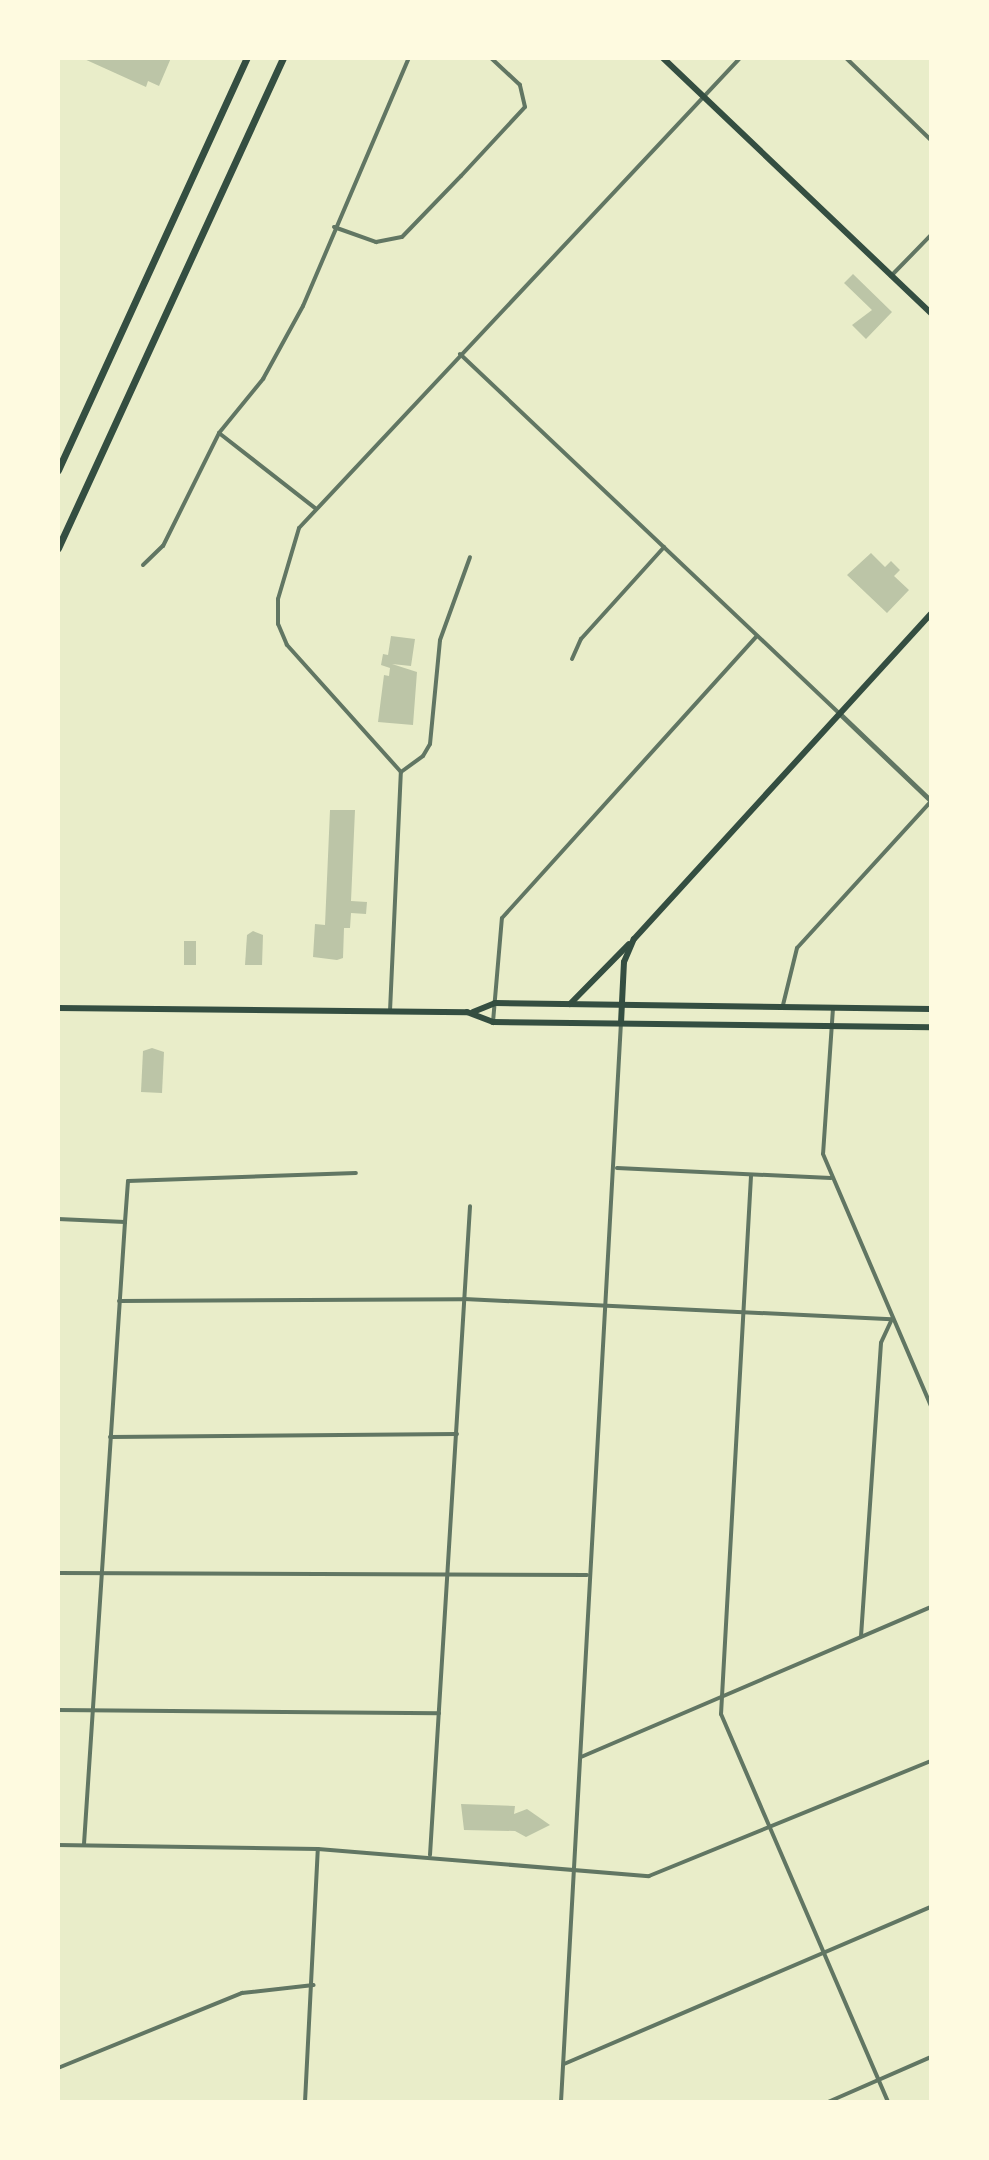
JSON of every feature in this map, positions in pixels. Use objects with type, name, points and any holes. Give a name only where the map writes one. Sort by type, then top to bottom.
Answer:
[{"type":"highway","points":[[58,470],[247,58]]},
{"type":"highway","points":[[58,548],[283,58]]},
{"type":"main road","points":[[663,58],[931,313]]},
{"type":"main road","points":[[570,1004],[634,939],[931,614]]},
{"type":"main road","points":[[621,1023],[624,962],[634,939]]},
{"type":"main road","points":[[58,1008],[471,1012],[495,1003],[833,1005],[931,1009]]},
{"type":"main road","points":[[471,1012],[493,1022],[931,1027]]},
{"type":"street","points":[[143,565],[163,546],[219,433],[263,379],[303,306],[334,227],[409,58]]},
{"type":"street","points":[[334,227],[376,242],[402,237],[525,107],[520,85],[491,58]]},
{"type":"street","points":[[390,1011],[401,772],[287,645],[278,624],[278,599],[299,528],[740,58]]},
{"type":"street","points":[[846,58],[931,140]]},
{"type":"street","points":[[891,276],[931,235]]},
{"type":"street","points":[[460,354],[931,801],[797,948],[783,1005]]},
{"type":"street","points":[[219,433],[315,508]]},
{"type":"street","points":[[572,659],[581,639],[664,547]]},
{"type":"street","points":[[401,772],[423,756],[430,744],[440,640],[470,557]]},
{"type":"street","points":[[493,1022],[502,918],[758,635]]},
{"type":"street","points":[[833,1005],[823,1154],[931,1406]]},
{"type":"street","points":[[561,2102],[581,1757],[587,1575],[616,1168],[621,1023]]},
{"type":"street","points":[[616,1168],[831,1178]]},
{"type":"street","points":[[84,1844],[128,1181],[356,1173]]},
{"type":"street","points":[[751,1176],[719,1698],[721,1714],[888,2102]]},
{"type":"street","points":[[430,1855],[470,1206]]},
{"type":"street","points":[[58,1219],[125,1222]]},
{"type":"street","points":[[119,1301],[464,1299],[892,1319]]},
{"type":"street","points":[[861,1636],[881,1343],[892,1319]]},
{"type":"street","points":[[110,1437],[457,1434]]},
{"type":"street","points":[[58,1573],[587,1575]]},
{"type":"street","points":[[581,1757],[931,1607]]},
{"type":"street","points":[[58,1710],[439,1713]]},
{"type":"street","points":[[58,1845],[318,1849],[430,1855],[649,1876],[770,1831],[931,1761]]},
{"type":"street","points":[[305,2102],[314,1985],[318,1849]]},
{"type":"street","points":[[564,2064],[931,1907]]},
{"type":"street","points":[[58,2068],[242,1993],[314,1985]]},
{"type":"street","points":[[828,2102],[931,2057]]},
{"type":"building","points":[[82,58],[171,58],[159,86],[148,81],[146,87]]},
{"type":"building","points":[[853,274],[892,312],[866,339],[852,325],[872,310],[844,283]]},
{"type":"building","points":[[871,553],[885,567],[891,561],[900,570],[894,576],[909,590],[887,613],[847,575]]},
{"type":"building","points":[[391,636],[415,639],[411,666],[392,664],[417,672],[413,725],[378,722],[384,675],[389,676],[390,668],[381,665],[383,654],[388,655]]},
{"type":"building","points":[[330,810],[355,810],[351,901],[367,902],[366,914],[351,913],[350,928],[344,928],[343,958],[337,960],[313,957],[315,924],[325,925]]},
{"type":"building","points":[[253,931],[263,935],[262,965],[245,965],[247,935]]},
{"type":"building","points":[[184,941],[196,941],[196,965],[184,965]]},
{"type":"building","points":[[152,1048],[164,1052],[162,1093],[141,1092],[143,1051]]},
{"type":"building","points":[[461,1804],[515,1806],[514,1814],[527,1809],[550,1825],[526,1837],[515,1831],[464,1830]]}]
